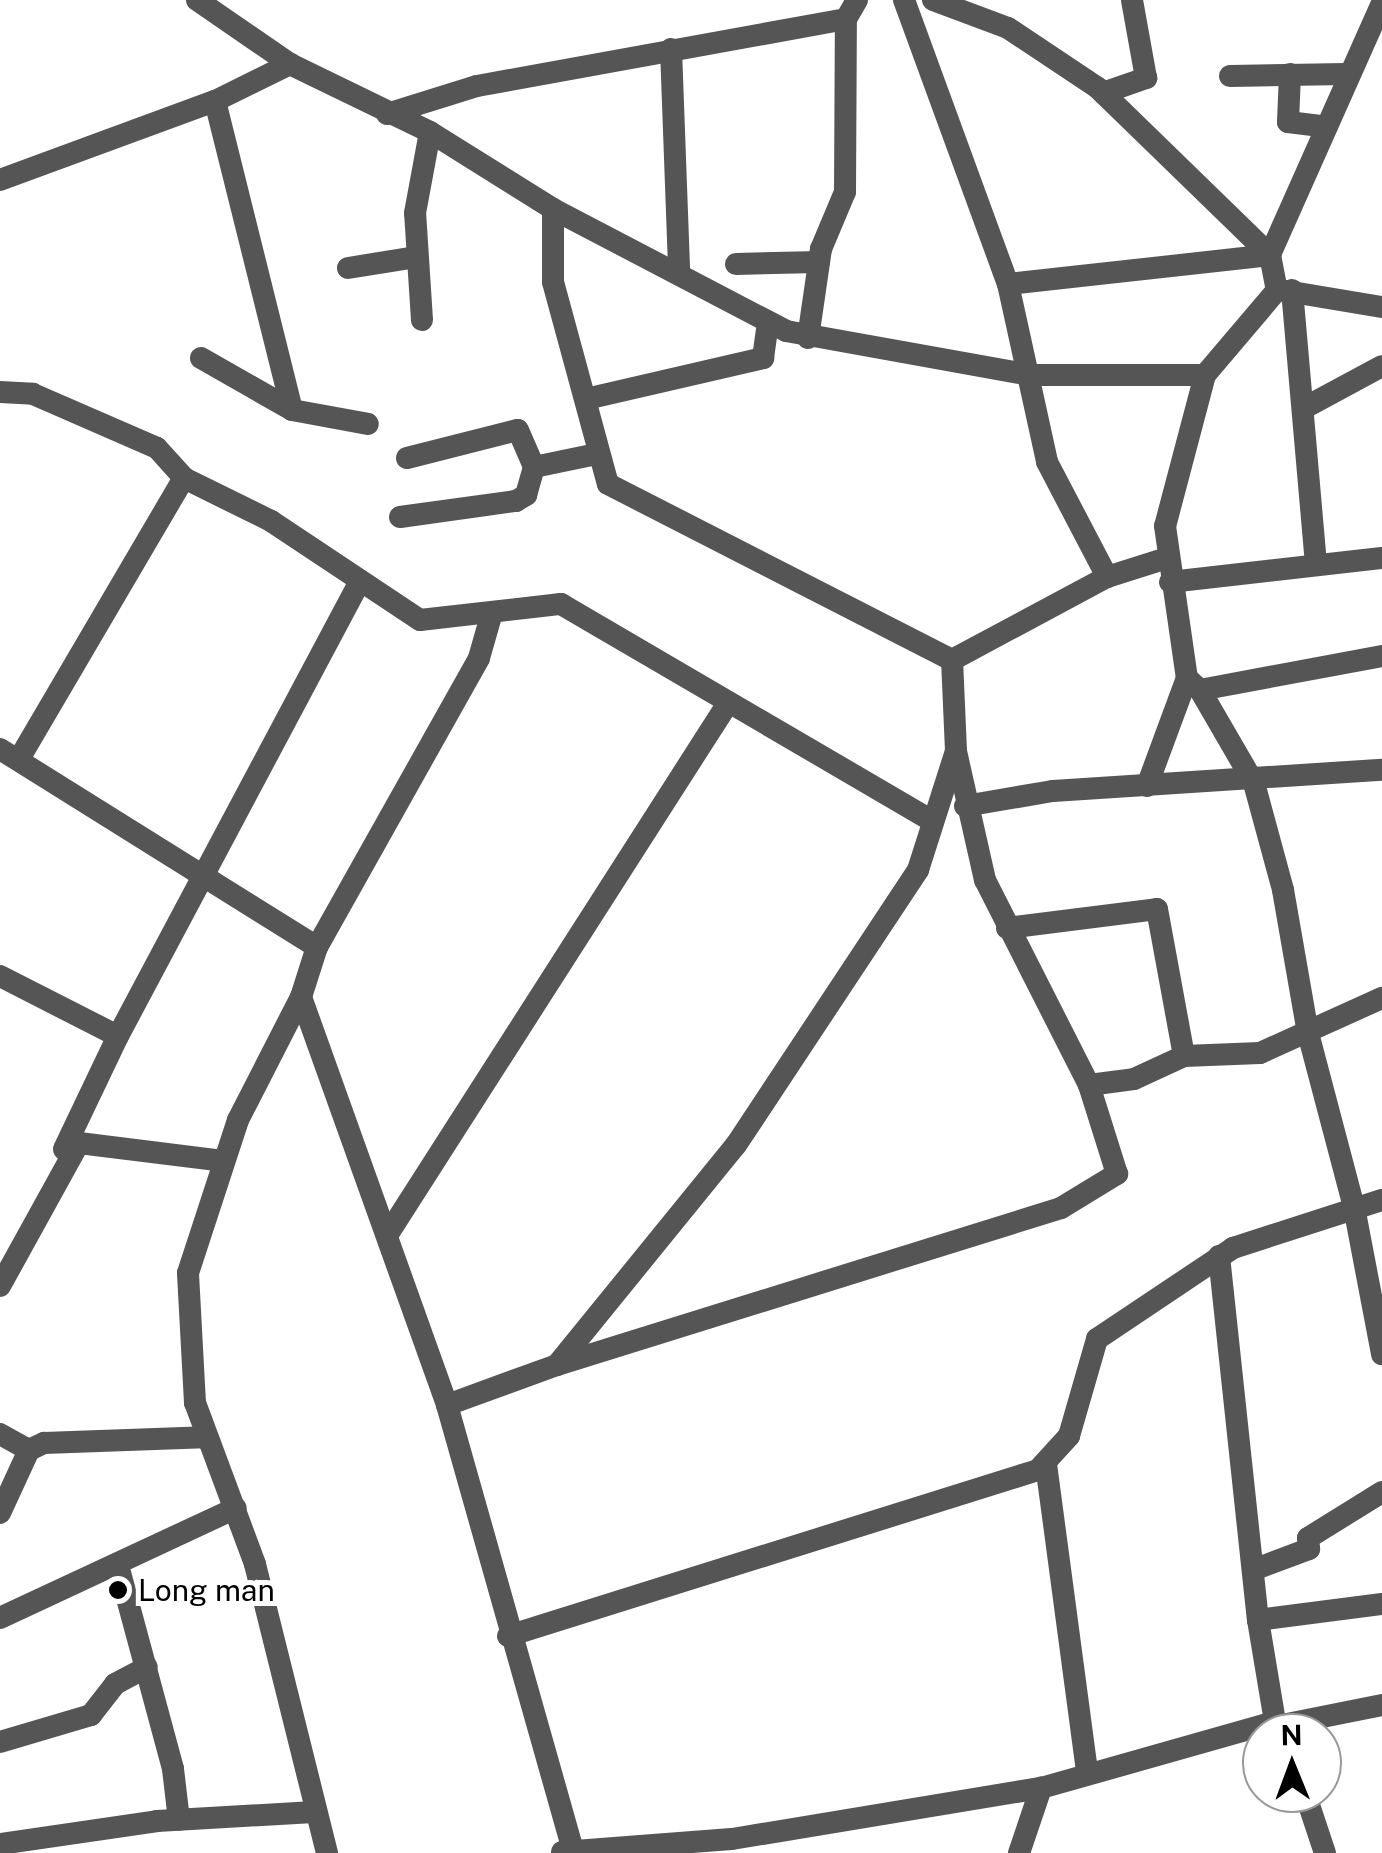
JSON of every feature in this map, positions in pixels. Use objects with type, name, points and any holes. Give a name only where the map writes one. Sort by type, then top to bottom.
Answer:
[{"type":"street","points":[[197,0],[290,64],[430,132],[553,209],[679,270],[768,322],[808,338],[1030,375],[1205,375]]},
{"type":"street","points":[[904,0],[1008,284],[1047,462],[1107,577]]},
{"type":"street","points":[[933,0],[989,10],[1103,93],[1270,254],[1284,290],[1306,408],[1316,564]]},
{"type":"street","points":[[1103,93],[1146,78],[1132,0]]},
{"type":"street","points":[[1270,254],[1328,128],[1346,74],[1382,3]]},
{"type":"street","points":[[387,114],[476,86],[852,9],[844,192],[819,262],[808,338]]},
{"type":"street","points":[[671,49],[679,270]]},
{"type":"street","points":[[1358,52],[1382,55]]},
{"type":"street","points":[[0,180],[215,100],[290,64]]},
{"type":"street","points":[[1290,74],[1288,122],[1328,128]]},
{"type":"street","points":[[1230,76],[1346,74]]},
{"type":"street","points":[[215,100],[292,410]]},
{"type":"street","points":[[422,320],[416,198],[430,132]]},
{"type":"street","points":[[553,209],[553,282],[608,484],[952,660]]},
{"type":"street","points":[[1008,284],[1270,254]]},
{"type":"street","points":[[348,268],[416,257]]},
{"type":"street","points":[[736,264],[819,262]]},
{"type":"street","points":[[1284,290],[1381,314]]},
{"type":"street","points":[[1284,290],[1205,375],[1192,444],[1168,499],[1167,558],[1193,684],[1254,783],[1284,890],[1308,1033],[1354,1208],[1382,1354]]},
{"type":"street","points":[[586,399],[763,358],[768,322]]},
{"type":"street","points":[[201,358],[292,410],[368,424]]},
{"type":"street","points":[[1306,408],[1382,366]]},
{"type":"street","points":[[0,392],[33,394],[157,448],[184,478],[271,520],[420,620],[491,616],[561,604],[726,706],[931,820]]},
{"type":"street","points":[[400,518],[516,501],[526,495],[534,467],[518,430],[408,458]]},
{"type":"street","points":[[534,467],[597,454]]},
{"type":"street","points":[[184,478],[10,754],[203,870],[287,933],[317,948]]},
{"type":"street","points":[[952,660],[1107,577],[1167,558]]},
{"type":"street","points":[[1170,582],[1382,558]]},
{"type":"street","points":[[223,1161],[79,1143],[64,1149],[203,870],[360,581]]},
{"type":"street","points":[[327,1853],[314,1812],[297,1725],[236,1508],[204,1437],[190,1370],[188,1273],[223,1161],[301,997],[317,948],[470,674],[491,616]]},
{"type":"street","points":[[1193,684],[1382,656]]},
{"type":"street","points":[[447,1405],[557,1365],[619,1351],[1061,1208],[1117,1174],[1088,1085],[985,880],[965,806],[956,751],[952,660]]},
{"type":"street","points":[[1147,786],[1193,684]]},
{"type":"street","points":[[388,1234],[726,706]]},
{"type":"street","points":[[557,1365],[736,1146],[802,1037],[918,870],[956,751]]},
{"type":"street","points":[[965,806],[1147,786],[1254,783],[1382,770]]},
{"type":"street","points":[[1007,928],[1157,908],[1184,1056]]},
{"type":"street","points":[[0,976],[118,1036]]},
{"type":"street","points":[[301,997],[447,1405],[568,1852],[790,1842],[1041,1788],[1086,1773],[1242,1736]]},
{"type":"street","points":[[1088,1085],[1134,1080],[1184,1056],[1260,1053],[1382,998]]},
{"type":"street","points":[[0,1286],[79,1143]]},
{"type":"street","points":[[508,1636],[1046,1464],[1069,1436],[1097,1339],[1219,1256],[1382,1200]]},
{"type":"street","points":[[1219,1256],[1258,1620],[1277,1713]]},
{"type":"street","points":[[0,1434],[29,1450]]},
{"type":"street","points":[[0,1513],[29,1450],[44,1443],[204,1437]]},
{"type":"street","points":[[1046,1464],[1086,1773]]},
{"type":"street","points":[[1253,1570],[1309,1549],[1308,1538],[1382,1492]]},
{"type":"street","points":[[0,1618],[236,1508]]},
{"type":"street","points":[[118,1565],[147,1668],[179,1820]]},
{"type":"street","points":[[1258,1620],[1382,1604]]},
{"type":"street","points":[[0,1742],[91,1715],[115,1684],[147,1668]]},
{"type":"street","points":[[1342,1714],[1382,1705]]},
{"type":"street","points":[[1019,1853],[1041,1788]]},
{"type":"street","points":[[0,1844],[179,1820],[314,1812]]},
{"type":"street","points":[[1312,1813],[1325,1853]]},
{"type":"place","name":"Long man","points":[[118,1590]]}]
